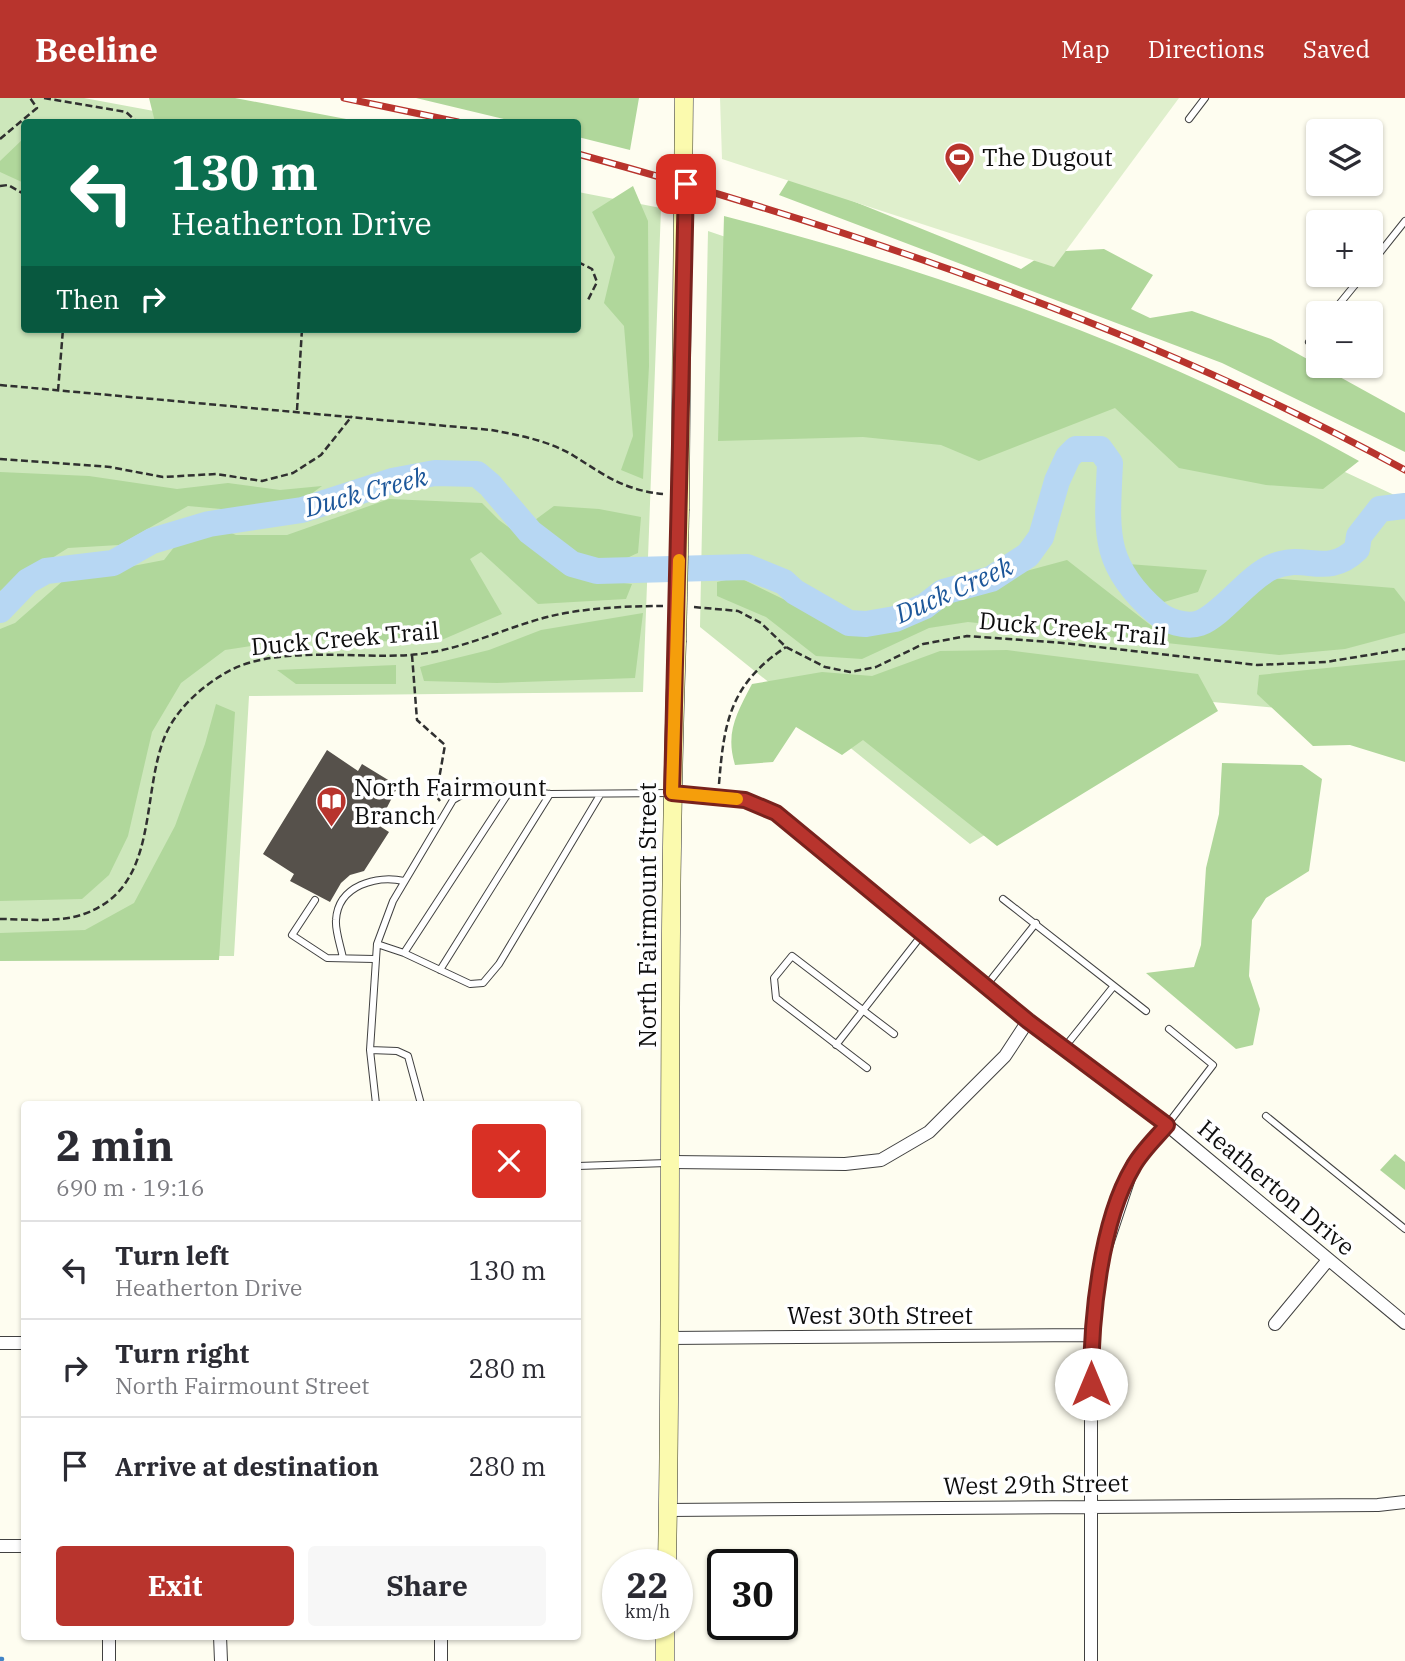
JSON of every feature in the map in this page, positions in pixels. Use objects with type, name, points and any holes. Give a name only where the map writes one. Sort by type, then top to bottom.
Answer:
[{"type":"street","name":"North Fairmount Street","points":[[667,1549],[672,1162],[672,793],[680,502],[684,98]]},
{"type":"street","name":"Heatherton Drive","points":[[672,793],[745,800],[776,813],[921,936],[1028,1021],[1167,1125],[1405,1323]]},
{"type":"street","points":[[672,1162],[845,1164],[881,1160],[929,1132],[1004,1056],[1028,1021]]},
{"type":"street","points":[[1091,1661],[1091,1335],[1101,1262],[1120,1197],[1133,1166],[1167,1125]]},
{"type":"street","points":[[1275,1324],[1328,1260]]},
{"type":"street","name":"West 30th Street","points":[[669,1338],[1091,1335]]},
{"type":"street","points":[[0,1343],[21,1343]]},
{"type":"street","name":"West 29th Street","points":[[668,1510],[1378,1505],[1405,1502]]},
{"type":"street","points":[[0,1546],[21,1546]]},
{"type":"street","points":[[109,1640],[109,1661]]},
{"type":"street","points":[[220,1640],[221,1661]]},
{"type":"street","points":[[441,1640],[441,1661]]},
{"type":"street","points":[[665,1661],[666,1640]]},
{"type":"lane","points":[[1189,119],[1205,98]]},
{"type":"lane","points":[[1383,249],[1405,221]]},
{"type":"lane","points":[[1342,301],[1353,287]]},
{"type":"lane","points":[[376,1101],[370,1050],[377,944],[388,911],[445,808],[472,789],[490,786],[550,794],[672,793]]},
{"type":"lane","points":[[404,953],[511,789]]},
{"type":"lane","points":[[440,970],[550,794]]},
{"type":"lane","points":[[377,944],[404,953],[470,984],[483,983],[499,964],[600,794]]},
{"type":"lane","points":[[343,958],[336,920],[342,900],[364,881],[387,877],[404,881]]},
{"type":"lane","points":[[1003,899],[1146,1011]]},
{"type":"lane","points":[[315,900],[292,935],[327,958],[374,959]]},
{"type":"lane","points":[[985,987],[1036,923]]},
{"type":"lane","points":[[836,1045],[921,936]]},
{"type":"lane","points":[[867,1068],[776,998],[774,978],[792,956],[894,1034]]},
{"type":"lane","points":[[1064,1048],[1113,987]]},
{"type":"lane","points":[[1167,1125],[1213,1065],[1169,1029]]},
{"type":"lane","points":[[370,1050],[397,1051],[408,1056],[420,1101]]},
{"type":"lane","points":[[1266,1116],[1405,1229]]},
{"type":"lane","points":[[581,1166],[672,1162]]},
{"type":"path","points":[[24,119],[37,108],[30,98]]},
{"type":"path","points":[[44,98],[127,112],[133,119]]},
{"type":"path","points":[[0,139],[21,121]]},
{"type":"path","points":[[0,186],[8,185],[21,192]]},
{"type":"path","points":[[581,264],[592,269],[597,282],[587,302]]},
{"type":"path","points":[[58,391],[63,333]]},
{"type":"path","points":[[297,411],[302,333]]},
{"type":"path","points":[[0,385],[352,416],[518,435],[573,456],[595,472],[636,491],[680,502]]},
{"type":"path","points":[[0,459],[110,467],[163,477],[216,474],[262,481],[293,473],[321,456],[352,416]]},
{"type":"path","name":"Duck Creek Trail","points":[[0,919],[82,915],[106,904],[130,879],[140,855],[165,737],[187,704],[223,674],[247,663],[290,657],[412,655],[464,645],[546,617],[581,611],[675,607]]},
{"type":"path","name":"Duck Creek Trail","points":[[687,607],[737,611],[761,623],[786,647],[825,667],[850,672],[876,667],[923,644],[967,636],[1063,643],[1257,665],[1326,662],[1405,649]]},
{"type":"path","points":[[718,796],[727,717],[750,676],[765,661],[786,647]]},
{"type":"path","points":[[412,655],[417,720],[444,745],[436,796],[445,808]]},
{"type":"green space","points":[[0,98],[84,98],[197,119],[21,119],[21,333],[581,333],[581,193],[661,208],[643,692],[249,696],[234,956],[0,956]]},
{"type":"green space","points":[[149,98],[235,98],[346,119],[154,119]]},
{"type":"green space","points":[[416,98],[639,98],[630,150],[581,138],[581,119],[504,119]]},
{"type":"green space","name":"The Dugout","points":[[720,98],[1179,98],[1054,267],[722,159]]},
{"type":"green space","points":[[21,141],[21,182],[0,172],[0,161]]},
{"type":"green space","points":[[791,176],[1021,269],[1047,252],[1104,249],[1153,275],[1131,309],[1150,318],[1192,311],[1271,339],[1306,358],[1306,378],[1342,378],[1405,413],[1405,452],[1222,363],[779,195]]},
{"type":"green space","points":[[633,186],[648,221],[649,366],[643,479],[621,470],[633,436],[624,326],[604,303],[615,257],[592,212]]},
{"type":"green space","points":[[724,216],[887,263],[1050,319],[1130,350],[1208,385],[1285,421],[1359,461],[1323,489],[1266,485],[1179,468],[1115,408],[979,461],[941,445],[863,437],[718,441]]},
{"type":"green space","points":[[708,231],[1148,380],[1405,500],[1405,720],[1202,701],[970,844],[700,627]]},
{"type":"green space","points":[[0,472],[89,476],[177,489],[228,483],[280,490],[322,486],[300,502],[243,511],[188,506],[119,545],[68,548],[0,591]]},
{"type":"green space","points":[[389,499],[482,503],[499,520],[576,577],[632,584],[626,599],[538,604],[481,552],[470,559],[502,614],[437,642],[291,640],[225,650],[181,683],[152,732],[128,836],[109,875],[82,899],[0,901],[0,629],[15,623],[65,579],[164,560],[197,518],[236,535],[287,535]]},
{"type":"green space","points":[[554,506],[599,509],[641,517],[638,553],[612,564],[600,565],[578,559],[558,546],[535,520]]},
{"type":"green space","points":[[1067,560],[1153,627],[1202,629],[1270,578],[1394,588],[1405,602],[1405,633],[1345,649],[1279,655],[968,622],[929,628],[862,659],[816,656],[766,617],[717,596],[717,582],[738,577],[824,619],[871,618],[943,601],[1008,576]]},
{"type":"green space","points":[[1128,564],[1207,570],[1198,592],[1164,602],[1133,585]]},
{"type":"green space","points":[[643,613],[635,678],[497,683],[424,681],[420,667],[489,650],[541,630]]},
{"type":"green space","points":[[1007,650],[1198,674],[1218,711],[997,846],[863,740],[842,755],[796,727],[773,762],[735,765],[731,742],[734,723],[752,684],[822,672],[872,676],[940,651]]},
{"type":"green space","points":[[1405,660],[1405,762],[1350,745],[1313,746],[1257,694],[1259,675]]},
{"type":"green space","points":[[396,665],[396,684],[296,684],[277,670]]},
{"type":"green space","points":[[216,704],[235,712],[219,960],[0,961],[0,933],[85,930],[134,903],[175,826],[205,744]]},
{"type":"green space","points":[[1222,763],[1302,765],[1322,779],[1309,871],[1266,898],[1252,920],[1249,976],[1260,1009],[1253,1045],[1236,1049],[1146,973],[1194,967],[1201,945],[1206,868],[1219,814]]},
{"type":"green space","points":[[1395,1154],[1405,1162],[1405,1190],[1380,1170]]},
{"type":"building","name":"North Fairmount Branch","points":[[327,750],[358,771],[362,764],[398,786],[378,825],[389,832],[364,871],[350,875],[341,883],[330,902],[290,881],[294,874],[263,854]]},
{"type":"waterway","name":"Duck Creek","points":[[0,610],[28,581],[46,571],[113,563],[152,541],[209,524],[302,510],[392,481],[435,473],[477,474],[490,485],[530,532],[572,564],[597,571],[747,567],[784,582],[795,592],[849,623],[866,624],[895,619],[925,606],[943,592],[991,579],[1028,555],[1041,537],[1057,481],[1068,457],[1076,449],[1100,449],[1110,463],[1108,508],[1111,545],[1125,578],[1156,612],[1171,621],[1183,624],[1200,623],[1209,618],[1272,567],[1295,562],[1325,564],[1346,558],[1357,549],[1359,536],[1380,509],[1405,506]]},
{"type":"railway","points":[[344,98],[444,119]]},
{"type":"railway","points":[[581,155],[791,216],[1001,288],[1206,372],[1307,419],[1405,470]]},
{"type":"slow traffic","points":[[679,560],[672,793],[737,799]]},
{"type":"place","name":"The Dugout","points":[[959,185]]},
{"type":"place","name":"North Fairmount Branch","points":[[331,829]]},
{"type":"route","points":[[686,184],[672,793],[745,800],[776,813],[921,936],[1028,1021],[1167,1125],[1133,1166],[1120,1197],[1101,1262],[1091,1335],[1091,1384]]}]
